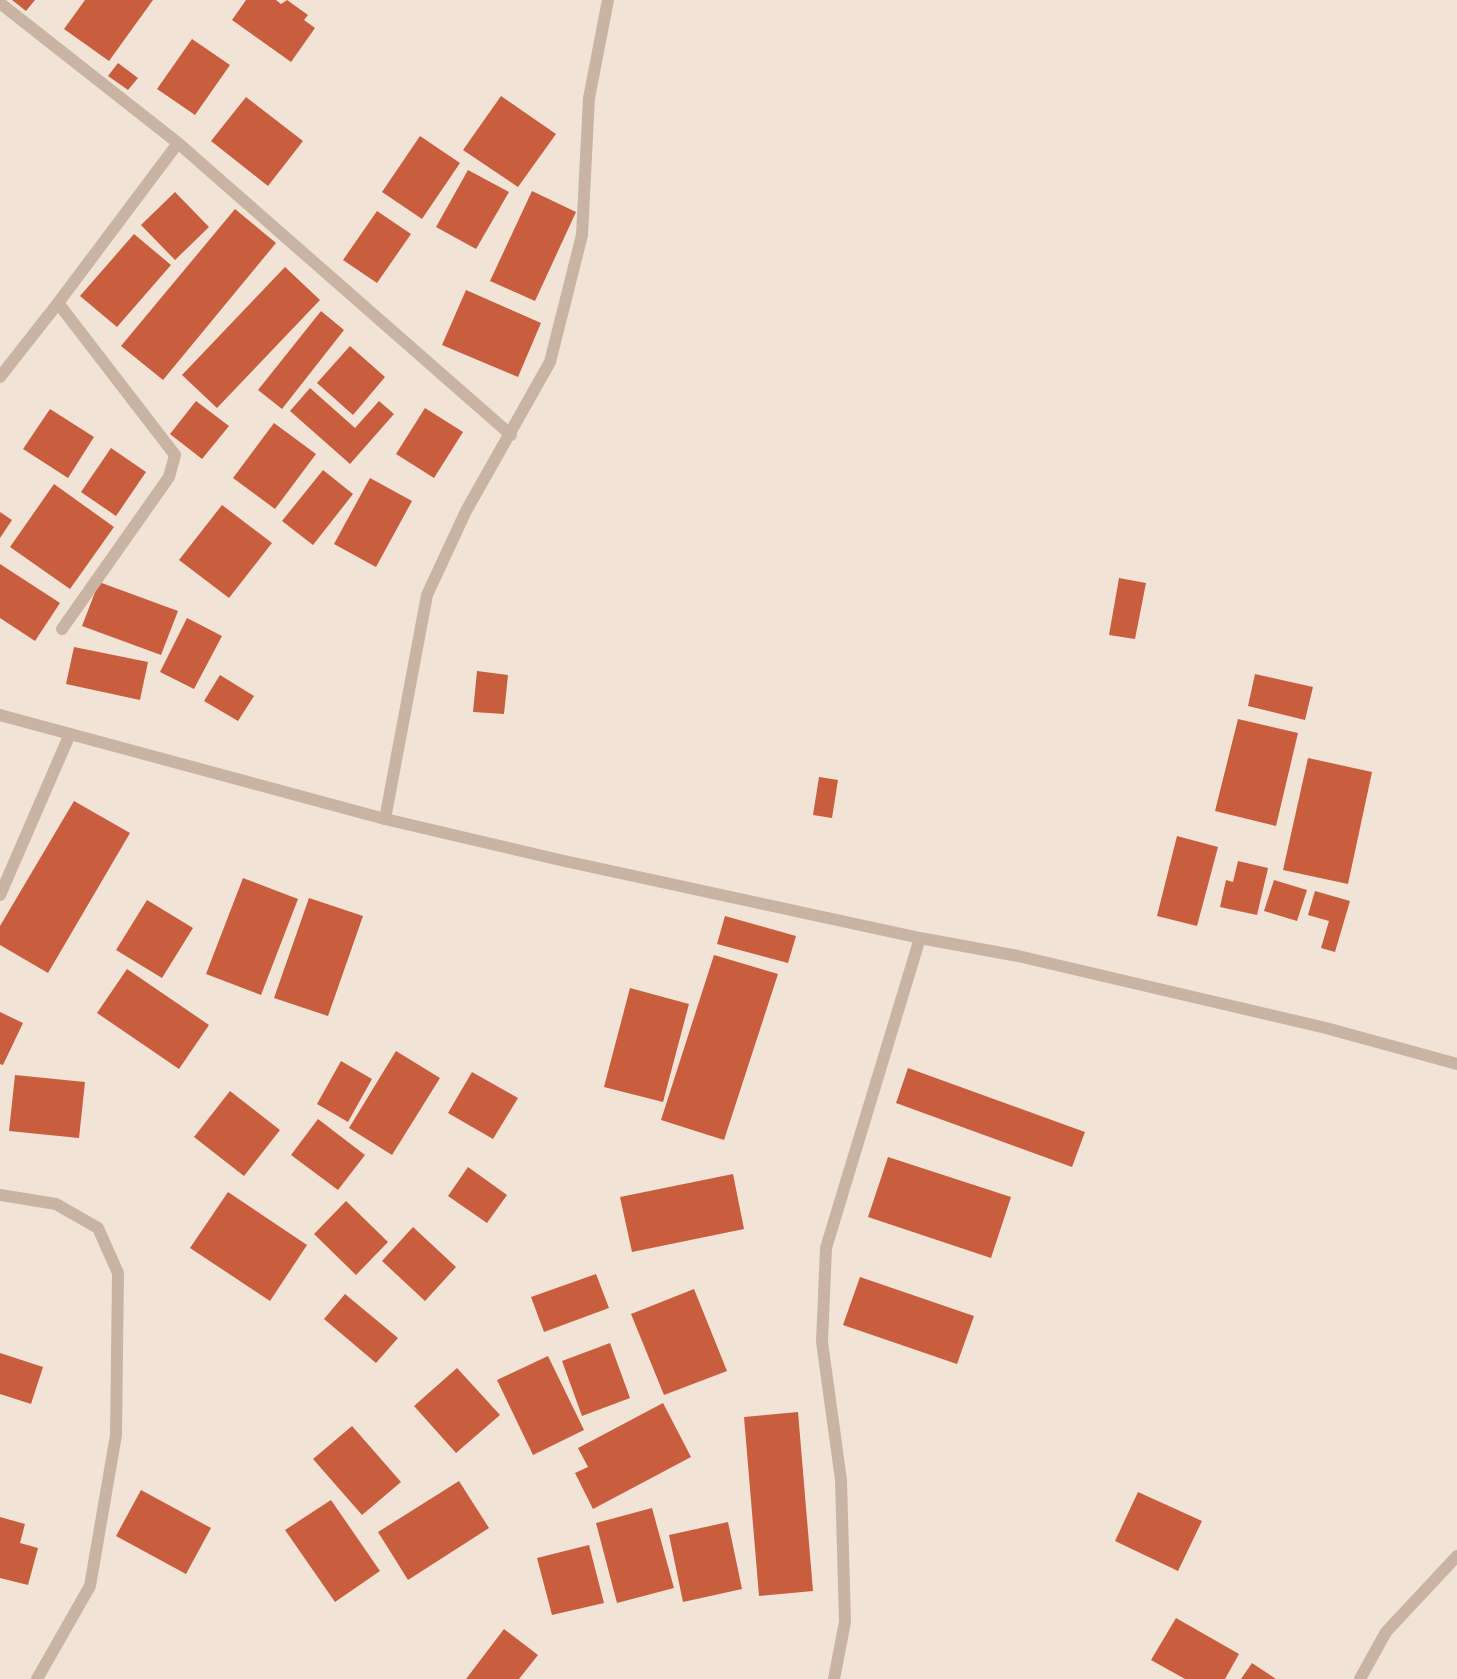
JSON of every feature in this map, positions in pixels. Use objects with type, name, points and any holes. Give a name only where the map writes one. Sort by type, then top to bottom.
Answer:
[{"type":"street","points":[[385,819],[428,595],[466,511],[511,435],[550,362],[582,235],[589,98],[608,0]]},
{"type":"street","points":[[0,3],[178,143],[511,435]]},
{"type":"street","points":[[0,377],[178,143]]},
{"type":"street","points":[[58,303],[175,455],[169,477],[62,629]]},
{"type":"street","points":[[0,716],[385,819],[560,860],[920,938],[1018,956],[1326,1028],[1457,1064]]},
{"type":"street","points":[[0,894],[70,734]]},
{"type":"street","points":[[834,1679],[845,1622],[841,1480],[822,1342],[826,1248],[920,938]]},
{"type":"street","points":[[0,1195],[56,1204],[98,1228],[118,1273],[116,1435],[90,1586],[37,1679]]},
{"type":"street","points":[[1360,1679],[1386,1632],[1457,1556]]},
{"type":"building","points":[[12,0],[35,0],[26,11]]},
{"type":"building","points":[[85,0],[153,0],[109,61],[64,29]]},
{"type":"building","points":[[246,0],[276,0],[281,4],[287,0],[308,15],[304,20],[315,28],[291,62],[232,20]]},
{"type":"building","points":[[192,39],[230,65],[195,115],[157,89]]},
{"type":"building","points":[[118,63],[138,78],[128,90],[108,76]]},
{"type":"building","points":[[501,96],[556,134],[518,187],[463,150]]},
{"type":"building","points":[[246,97],[303,141],[268,186],[211,141]]},
{"type":"building","points":[[420,136],[460,163],[422,219],[382,192]]},
{"type":"building","points":[[468,170],[509,192],[476,249],[436,227]]},
{"type":"building","points":[[532,191],[576,212],[535,301],[490,281]]},
{"type":"building","points":[[175,192],[209,227],[175,260],[141,225]]},
{"type":"building","points":[[235,209],[276,243],[163,380],[121,346]]},
{"type":"building","points":[[377,211],[411,234],[377,283],[343,260]]},
{"type":"building","points":[[134,234],[171,265],[117,327],[80,296]]},
{"type":"building","points":[[285,267],[320,300],[217,408],[182,375]]},
{"type":"building","points":[[466,290],[541,323],[518,377],[442,345]]},
{"type":"building","points":[[321,311],[344,330],[282,409],[258,390]]},
{"type":"building","points":[[350,346],[385,377],[353,415],[317,383]]},
{"type":"building","points":[[310,388],[355,428],[379,401],[394,414],[350,464],[290,411]]},
{"type":"building","points":[[196,401],[229,426],[202,459],[170,434]]},
{"type":"building","points":[[425,408],[463,432],[434,478],[396,454]]},
{"type":"building","points":[[50,409],[94,437],[68,478],[23,449]]},
{"type":"building","points":[[274,423],[316,454],[275,509],[233,478]]},
{"type":"building","points":[[111,448],[146,472],[116,516],[81,492]]},
{"type":"building","points":[[323,470],[353,494],[313,545],[282,521]]},
{"type":"building","points":[[370,478],[412,501],[376,567],[334,544]]},
{"type":"building","points":[[54,484],[114,527],[70,589],[10,547]]},
{"type":"building","points":[[222,505],[272,543],[229,598],[179,560]]},
{"type":"building","points":[[0,512],[12,520],[0,538]]},
{"type":"building","points":[[0,564],[60,603],[35,641],[0,618]]},
{"type":"building","points":[[1119,578],[1146,583],[1135,639],[1109,635]]},
{"type":"building","points":[[99,582],[178,611],[161,655],[82,626]]},
{"type":"building","points":[[187,618],[222,636],[194,689],[160,672]]},
{"type":"building","points":[[74,647],[148,662],[140,700],[66,684]]},
{"type":"building","points":[[477,671],[508,675],[504,714],[473,712]]},
{"type":"building","points":[[1255,674],[1313,687],[1305,720],[1248,706]]},
{"type":"building","points":[[220,675],[254,696],[238,721],[204,701]]},
{"type":"building","points":[[1238,719],[1298,733],[1276,826],[1215,811]]},
{"type":"building","points":[[1308,758],[1372,772],[1348,884],[1283,870]]},
{"type":"building","points":[[819,777],[838,780],[832,818],[813,815]]},
{"type":"building","points":[[74,801],[130,833],[48,973],[0,945],[0,926]]},
{"type":"building","points":[[1177,836],[1218,847],[1197,926],[1157,916]]},
{"type":"building","points":[[1238,861],[1268,868],[1257,915],[1220,907],[1226,880],[1233,882]]},
{"type":"building","points":[[243,878],[298,899],[261,995],[206,974]]},
{"type":"building","points":[[1274,880],[1307,890],[1297,921],[1264,911]]},
{"type":"building","points":[[1315,891],[1350,901],[1335,952],[1321,948],[1329,921],[1308,915]]},
{"type":"building","points":[[309,898],[363,916],[328,1016],[274,998]]},
{"type":"building","points":[[147,900],[193,928],[162,978],[116,950]]},
{"type":"building","points":[[725,916],[796,936],[788,963],[717,944]]},
{"type":"building","points":[[714,955],[778,974],[724,1140],[661,1120]]},
{"type":"building","points":[[127,969],[209,1025],[179,1069],[97,1013]]},
{"type":"building","points":[[630,988],[689,1004],[663,1102],[604,1087]]},
{"type":"building","points":[[0,1012],[23,1023],[3,1065],[0,1064]]},
{"type":"building","points":[[396,1051],[440,1078],[392,1155],[349,1128]]},
{"type":"building","points":[[341,1061],[372,1079],[348,1122],[317,1104]]},
{"type":"building","points":[[908,1068],[1085,1132],[1072,1167],[896,1103]]},
{"type":"building","points":[[472,1072],[518,1098],[493,1139],[448,1113]]},
{"type":"building","points":[[15,1075],[85,1082],[79,1138],[9,1131]]},
{"type":"building","points":[[230,1091],[280,1130],[244,1176],[194,1137]]},
{"type":"building","points":[[318,1119],[365,1155],[338,1190],[291,1155]]},
{"type":"building","points":[[888,1157],[1011,1197],[991,1258],[868,1217]]},
{"type":"building","points":[[468,1167],[507,1195],[487,1223],[448,1196]]},
{"type":"building","points":[[733,1174],[744,1229],[632,1252],[620,1197]]},
{"type":"building","points":[[228,1192],[307,1245],[270,1301],[190,1248]]},
{"type":"building","points":[[346,1201],[388,1242],[356,1275],[314,1234]]},
{"type":"building","points":[[413,1227],[456,1267],[425,1301],[382,1261]]},
{"type":"building","points":[[596,1274],[609,1308],[544,1332],[531,1297]]},
{"type":"building","points":[[860,1277],[974,1316],[957,1364],[843,1325]]},
{"type":"building","points":[[694,1289],[727,1371],[664,1395],[631,1314]]},
{"type":"building","points":[[345,1294],[398,1338],[376,1363],[324,1319]]},
{"type":"building","points":[[610,1343],[630,1398],[582,1416],[562,1361]]},
{"type":"building","points":[[0,1353],[43,1367],[31,1404],[0,1394]]},
{"type":"building","points":[[548,1356],[584,1430],[533,1455],[497,1380]]},
{"type":"building","points":[[457,1368],[500,1415],[456,1453],[414,1406]]},
{"type":"building","points":[[663,1403],[691,1457],[593,1509],[575,1473],[588,1467],[578,1448]]},
{"type":"building","points":[[798,1412],[813,1591],[759,1596],[744,1417]]},
{"type":"building","points":[[352,1426],[401,1482],[362,1515],[313,1459]]},
{"type":"building","points":[[459,1481],[489,1528],[408,1580],[378,1532]]},
{"type":"building","points":[[141,1490],[211,1528],[186,1574],[116,1536]]},
{"type":"building","points":[[1138,1492],[1202,1521],[1178,1571],[1115,1541]]},
{"type":"building","points":[[331,1500],[380,1571],[335,1602],[285,1530]]},
{"type":"building","points":[[652,1508],[674,1588],[617,1603],[596,1523]]},
{"type":"building","points":[[0,1517],[25,1524],[20,1543],[38,1548],[28,1585],[0,1578]]},
{"type":"building","points":[[728,1522],[742,1589],[683,1602],[669,1535]]},
{"type":"building","points":[[589,1545],[604,1603],[552,1615],[537,1558]]},
{"type":"building","points":[[1176,1618],[1239,1654],[1225,1679],[1185,1679],[1151,1660]]},
{"type":"building","points":[[504,1629],[538,1655],[519,1679],[466,1679]]},
{"type":"building","points":[[1252,1663],[1276,1679],[1241,1679]]}]
